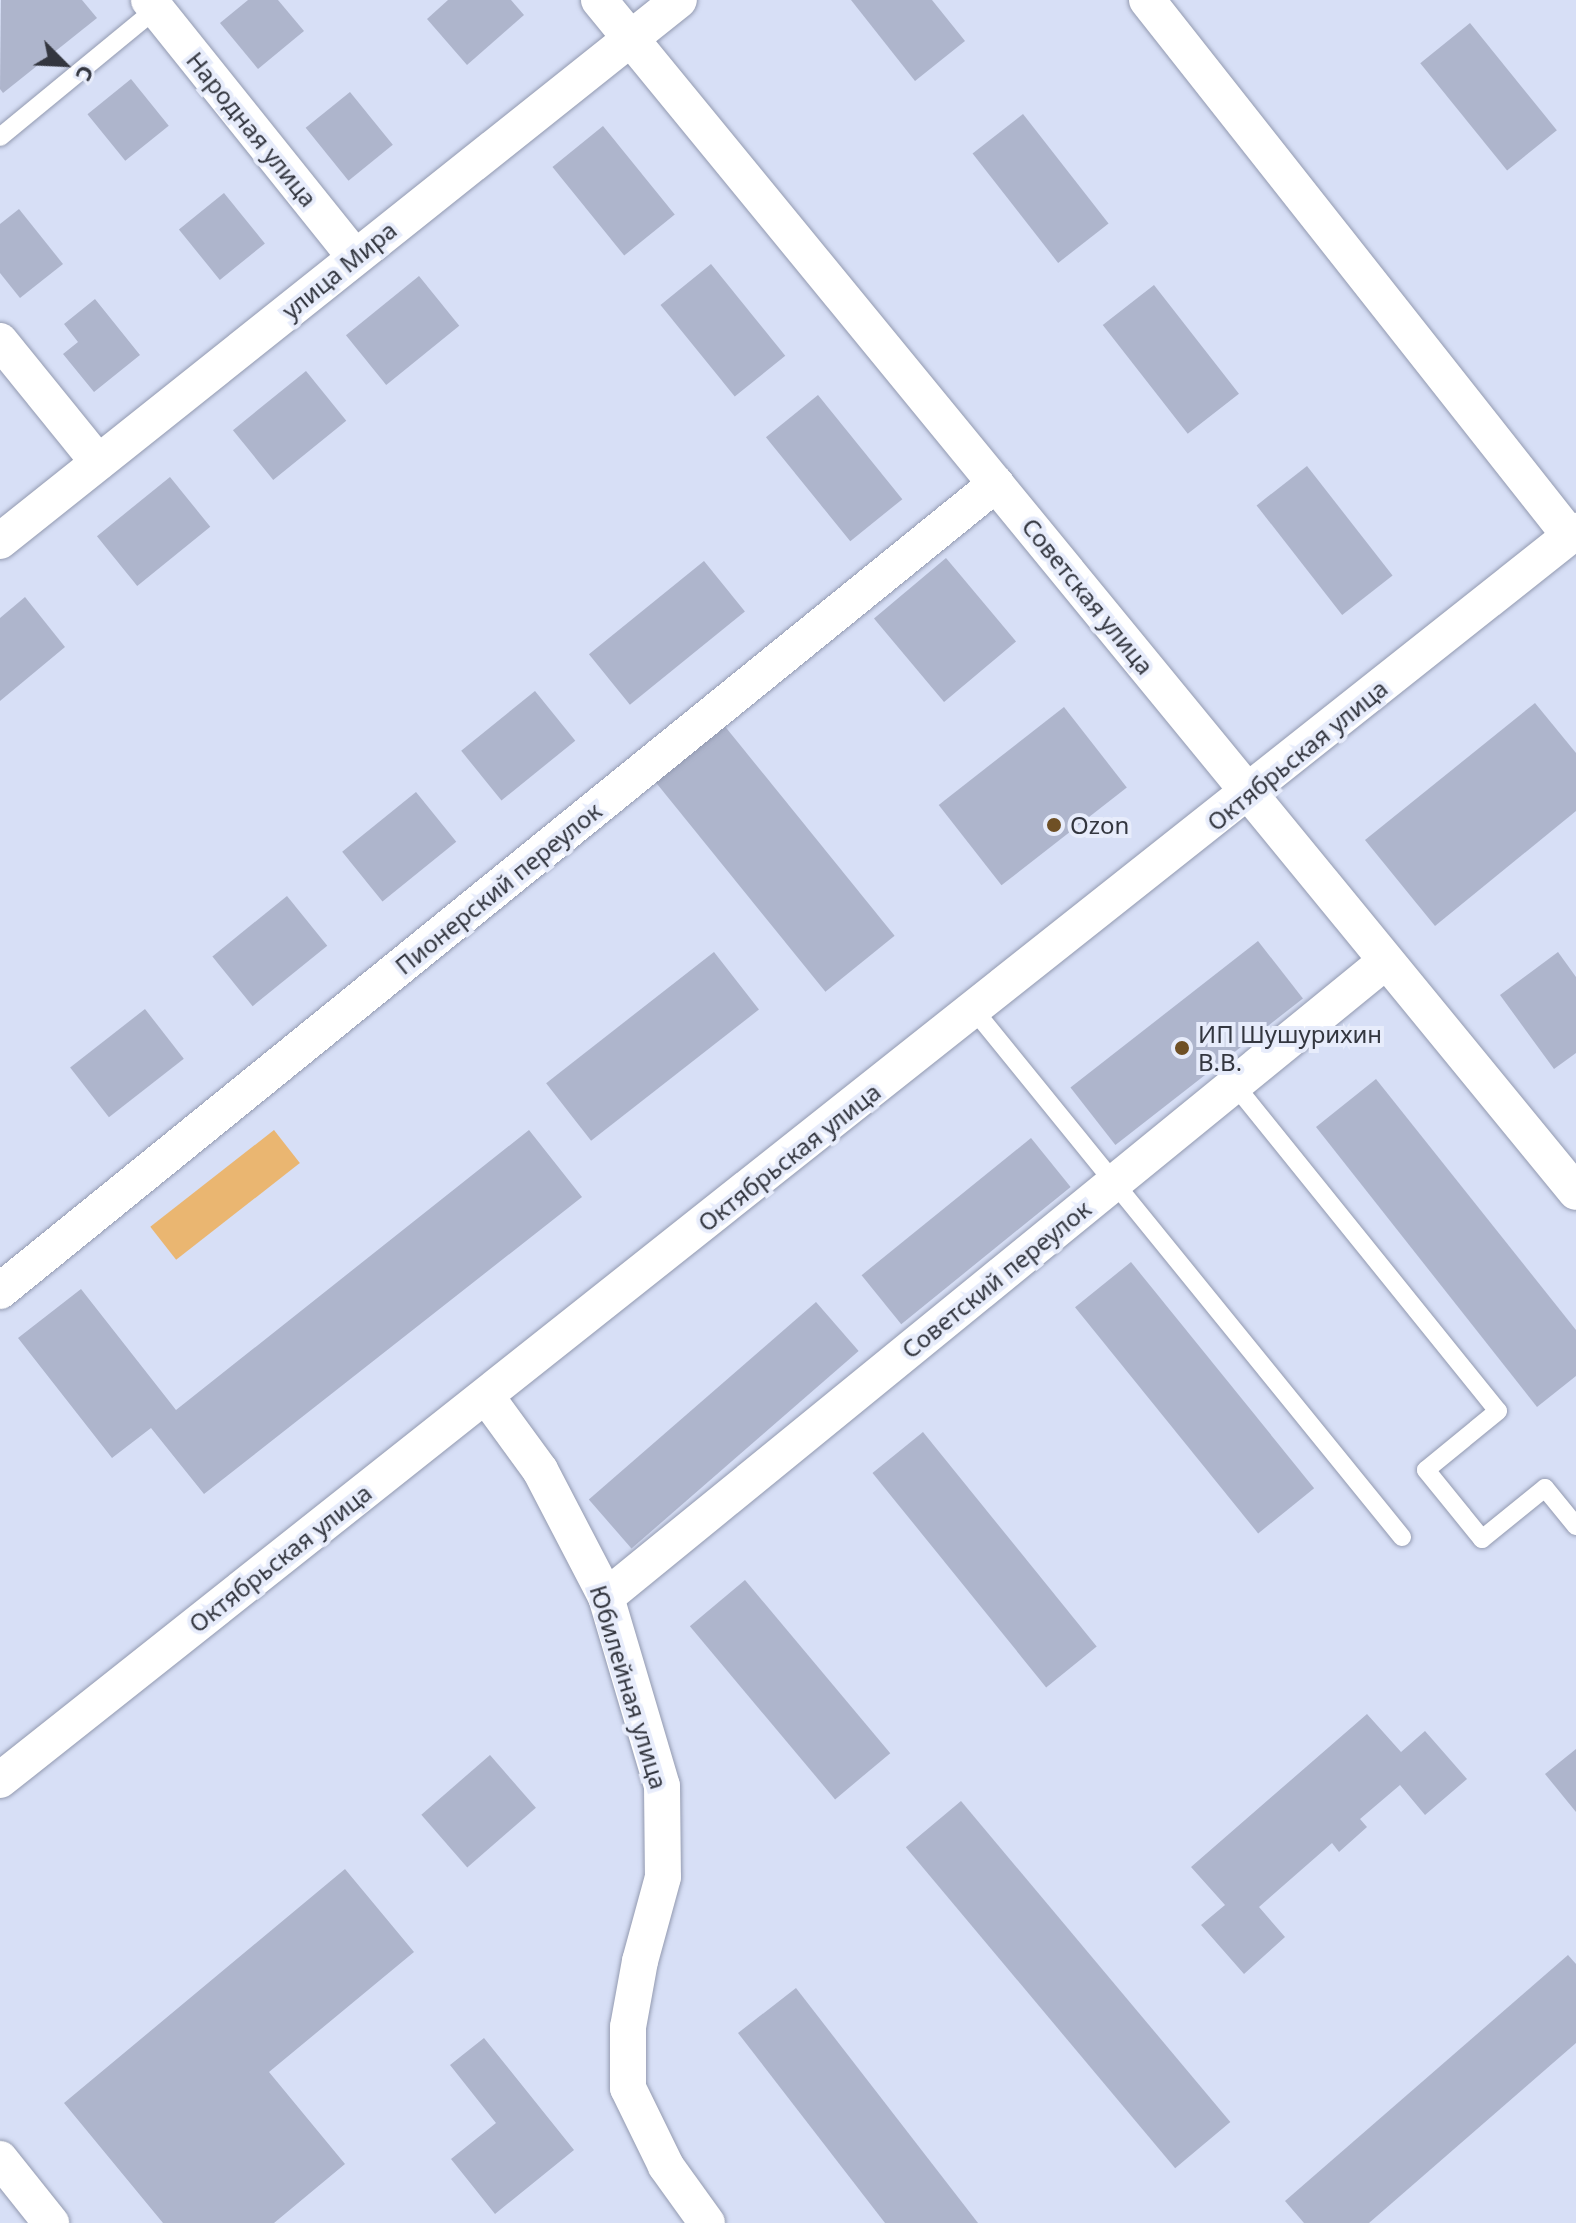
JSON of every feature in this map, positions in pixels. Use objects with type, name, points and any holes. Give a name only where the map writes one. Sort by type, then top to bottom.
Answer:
[{"type":"street","name":"Советская улица","points":[[599,0],[1576,1192]]},
{"type":"street","name":"улица Мира","points":[[0,541],[679,0]]},
{"type":"street","points":[[1147,0],[1573,534]]},
{"type":"street","name":"Народная улица","points":[[152,4],[355,257]]},
{"type":"street","points":[[0,341],[98,462]]},
{"type":"street","name":"Пионерский переулок","points":[[0,1291],[996,484]]},
{"type":"street","name":"Октябрьская улица","points":[[0,1780],[1573,534]]},
{"type":"street","name":"Советский переулок","points":[[606,1597],[1386,961]]},
{"type":"street","name":"Юбилейная улица","points":[[486,1396],[540,1470],[606,1597],[662,1786],[663,1877],[640,1961],[628,2027],[628,2088],[666,2166],[700,2220]]},
{"type":"street","points":[[0,2159],[51,2223]]},
{"type":"lane","points":[[0,137],[152,4]]},
{"type":"lane","points":[[974,1010],[1402,1537]]},
{"type":"lane","points":[[1234,1084],[1498,1411],[1426,1470],[1482,1539],[1545,1488],[1576,1526]]},
{"type":"shaded area","points":[[274,1130],[300,1163],[176,1260],[150,1227]]},
{"type":"building","points":[[1,0],[82,0],[97,18],[3,93],[0,89]]},
{"type":"building","points":[[248,0],[278,0],[304,31],[258,69],[220,23]]},
{"type":"building","points":[[448,0],[511,0],[524,15],[467,65],[427,19]]},
{"type":"building","points":[[851,0],[932,0],[965,41],[915,81]]},
{"type":"building","points":[[1470,23],[1557,130],[1507,171],[1420,63]]},
{"type":"building","points":[[131,79],[169,126],[125,161],[87,114]]},
{"type":"building","points":[[350,92],[393,145],[348,181],[306,128]]},
{"type":"building","points":[[1023,114],[1109,224],[1058,263],[973,153]]},
{"type":"building","points":[[603,126],[675,215],[624,256],[552,167]]},
{"type":"building","points":[[224,193],[265,244],[220,280],[179,230]]},
{"type":"building","points":[[19,209],[63,264],[20,298],[0,273],[0,224]]},
{"type":"building","points":[[711,264],[785,356],[735,397],[660,305]]},
{"type":"building","points":[[419,276],[459,326],[386,385],[346,335]]},
{"type":"building","points":[[1154,285],[1239,394],[1188,434],[1103,325]]},
{"type":"building","points":[[95,299],[140,355],[94,392],[63,354],[78,342],[64,324]]},
{"type":"building","points":[[306,371],[346,421],[273,480],[233,430]]},
{"type":"building","points":[[818,395],[902,499],[850,541],[766,437]]},
{"type":"building","points":[[1307,466],[1393,576],[1342,615],[1257,505]]},
{"type":"building","points":[[170,477],[210,527],[137,586],[97,536]]},
{"type":"building","points":[[946,558],[1016,641],[944,702],[874,618]]},
{"type":"building","points":[[704,561],[745,612],[630,705],[589,654]]},
{"type":"building","points":[[25,597],[65,647],[0,701],[0,618]]},
{"type":"building","points":[[535,691],[575,741],[501,801],[461,751]]},
{"type":"building","points":[[1535,703],[1576,753],[1576,811],[1435,926],[1365,840]]},
{"type":"building","points":[[1064,707],[1127,787],[1002,885],[939,805]]},
{"type":"building","points":[[719,719],[895,936],[825,992],[650,775]]},
{"type":"building","points":[[416,792],[456,842],[382,902],[342,852]]},
{"type":"building","points":[[287,896],[327,946],[253,1006],[212,956]]},
{"type":"building","points":[[1258,941],[1303,999],[1115,1145],[1070,1088]]},
{"type":"building","points":[[714,952],[759,1010],[591,1141],[546,1083]]},
{"type":"building","points":[[1558,952],[1576,977],[1576,1053],[1554,1069],[1500,995]]},
{"type":"building","points":[[145,1009],[184,1059],[109,1117],[70,1067]]},
{"type":"building","points":[[1376,1079],[1576,1330],[1576,1376],[1537,1407],[1316,1127]]},
{"type":"building","points":[[529,1130],[582,1197],[204,1494],[151,1428],[112,1458],[18,1338],[81,1289],[176,1410]]},
{"type":"building","points":[[1031,1138],[1071,1187],[901,1324],[862,1275]]},
{"type":"building","points":[[1131,1262],[1314,1488],[1258,1533],[1075,1307]]},
{"type":"building","points":[[816,1302],[859,1351],[631,1549],[589,1499]]},
{"type":"building","points":[[923,1432],[1097,1646],[1046,1687],[872,1473]]},
{"type":"building","points":[[745,1580],[890,1753],[835,1799],[690,1626]]},
{"type":"building","points":[[1367,1714],[1401,1752],[1425,1731],[1467,1779],[1425,1815],[1400,1785],[1360,1819],[1367,1827],[1339,1852],[1332,1843],[1259,1907],[1285,1937],[1244,1974],[1201,1925],[1225,1905],[1191,1867]]},
{"type":"building","points":[[1576,1749],[1576,1812],[1545,1774]]},
{"type":"building","points":[[490,1755],[536,1808],[467,1868],[421,1815]]},
{"type":"building","points":[[961,1801],[1230,2122],[1175,2168],[906,1847]]},
{"type":"building","points":[[345,1869],[414,1952],[269,2072],[345,2164],[274,2223],[163,2223],[64,2103]]},
{"type":"building","points":[[1568,1955],[1576,1964],[1576,2043],[1369,2223],[1304,2223],[1285,2201]]},
{"type":"building","points":[[796,1988],[978,2223],[885,2223],[738,2033]]},
{"type":"building","points":[[484,2038],[574,2150],[495,2214],[451,2159],[496,2123],[450,2065]]},
{"type":"place","name":"Ozon","points":[[1054,825]]},
{"type":"place","name":"ИП Шушурихин В.В.","points":[[1182,1048]]}]
